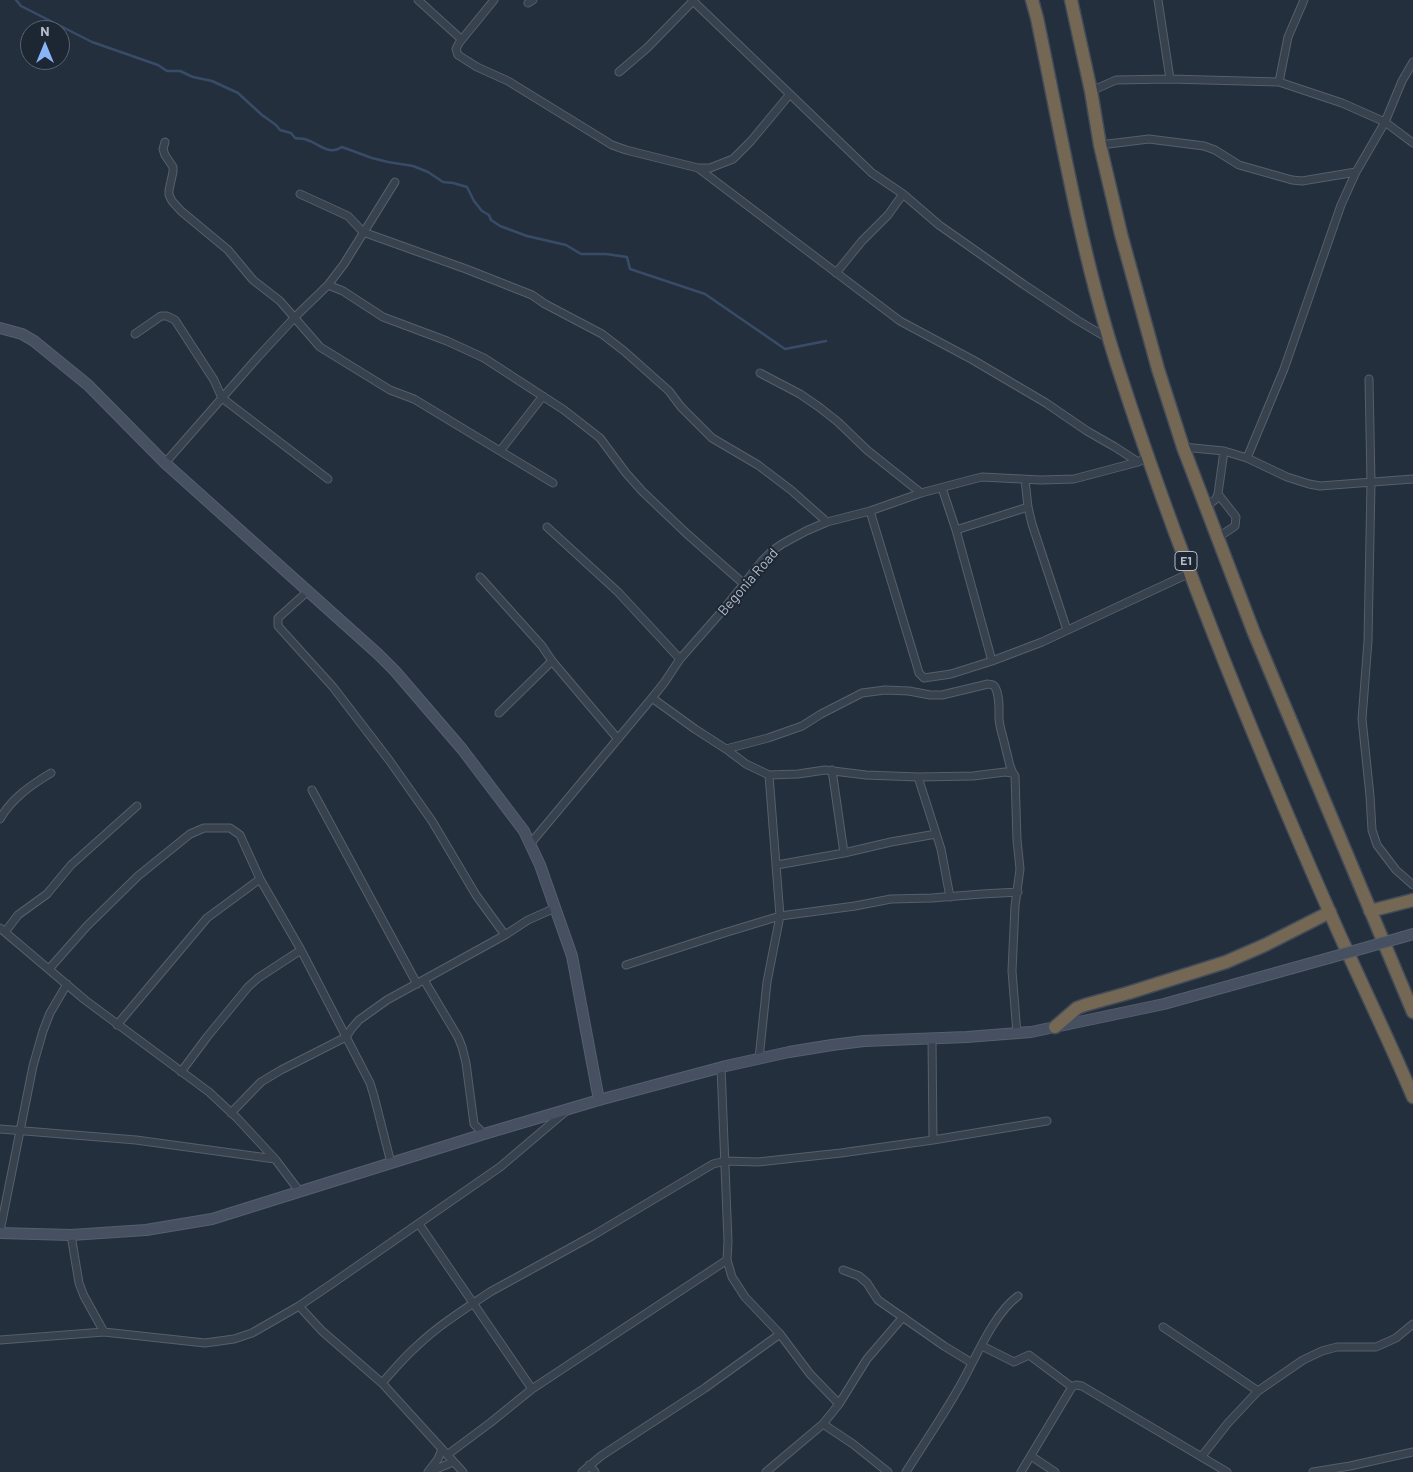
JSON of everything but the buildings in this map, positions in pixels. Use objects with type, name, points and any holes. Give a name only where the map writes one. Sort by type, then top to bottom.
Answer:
[{"type":"highway","name":"E1","points":[[1032,0],[1091,275],[1143,460],[1330,912],[1413,1097]]},
{"type":"highway","points":[[1071,0],[1100,145],[1121,234],[1155,360],[1183,447],[1254,633],[1413,1012]]},
{"type":"highway","points":[[1370,911],[1413,900]]},
{"type":"highway","points":[[1056,1026],[1077,1008],[1226,962],[1282,937],[1330,912]]},
{"type":"main road","points":[[0,328],[22,334],[88,385],[165,463],[378,654],[462,749],[524,831],[540,865],[572,956],[599,1100]]},
{"type":"main road","points":[[0,1232],[70,1235],[146,1230],[212,1219],[599,1100],[759,1059],[789,1052],[864,1041],[932,1039],[1031,1032],[1164,1004],[1408,936]]},
{"type":"street","points":[[418,0],[461,39]]},
{"type":"street","points":[[494,0],[461,39],[456,49],[458,55],[477,67],[508,81],[612,145],[626,150],[698,168],[710,168],[732,158],[751,141],[790,94]]},
{"type":"street","points":[[620,72],[692,0],[872,173],[903,194],[939,225],[1070,315],[1109,339]]},
{"type":"street","points":[[1158,0],[1170,79]]},
{"type":"street","points":[[1278,82],[1288,37],[1304,0]]},
{"type":"street","points":[[1248,458],[1284,369],[1341,205],[1356,172],[1385,122],[1402,81],[1413,62]]},
{"type":"street","points":[[1090,90],[1116,80],[1170,79],[1278,82],[1342,104],[1385,122],[1413,143]]},
{"type":"street","points":[[1100,145],[1149,139],[1204,146],[1215,150],[1239,165],[1292,180],[1302,181],[1356,172]]},
{"type":"street","points":[[165,142],[164,155],[173,167],[169,190],[172,201],[181,211],[228,250],[253,280],[280,301],[320,347],[390,390],[414,399],[553,483]]},
{"type":"street","points":[[698,168],[900,321],[973,360],[1046,404],[1087,432],[1143,460]]},
{"type":"street","points":[[165,463],[295,317],[328,285],[344,264],[395,182]]},
{"type":"street","points":[[300,194],[348,216],[363,232],[532,295],[545,304],[602,334],[669,391],[681,407],[712,438],[758,464],[827,522]]},
{"type":"street","points":[[836,273],[862,241],[888,215],[903,194]]},
{"type":"street","points":[[328,285],[343,291],[383,316],[484,358],[564,410],[600,438],[642,491],[686,534],[744,584]]},
{"type":"street","points":[[134,334],[161,316],[167,316],[175,320],[214,380],[222,398],[328,479]]},
{"type":"street","points":[[760,373],[800,394],[819,407],[838,422],[867,450],[921,493]]},
{"type":"street","points":[[1369,379],[1371,483],[1368,641],[1362,719],[1372,830],[1377,845],[1383,854],[1396,870],[1413,885]]},
{"type":"street","points":[[500,450],[543,396]]},
{"type":"street","points":[[1183,447],[1224,451],[1248,458],[1287,477],[1320,486],[1413,479]]},
{"type":"street","points":[[1206,507],[1216,499],[1218,494],[1224,451]]},
{"type":"street","name":"Begonia Road","points":[[530,844],[652,698],[680,659],[772,551],[806,531],[827,522],[870,511],[921,493],[982,477],[1025,480],[1074,479],[1143,460]]},
{"type":"street","points":[[1025,480],[1028,507],[1067,630]]},
{"type":"street","points":[[942,488],[956,530],[992,661]]},
{"type":"street","points":[[1217,538],[1234,526],[1236,517],[1218,494]]},
{"type":"street","points":[[956,530],[1028,507]]},
{"type":"street","points":[[870,511],[919,673],[924,678],[951,674],[1042,642],[1190,573]]},
{"type":"street","points":[[547,526],[618,592],[680,659]]},
{"type":"street","points":[[480,577],[542,646],[552,661],[618,739]]},
{"type":"street","points":[[308,591],[278,618],[278,626],[333,687],[388,760],[432,822],[476,895],[506,935]]},
{"type":"street","points":[[499,713],[552,661]]},
{"type":"street","points":[[726,749],[768,738],[802,726],[862,693],[886,690],[942,695],[988,684],[993,685],[996,689],[999,705],[1001,734],[1012,773],[1015,776],[1016,840],[1020,869],[1015,906],[1012,971],[1017,1034]]},
{"type":"street","points":[[652,698],[746,764],[769,775],[832,770],[866,775],[918,777],[1012,773]]},
{"type":"street","points":[[832,770],[844,854]]},
{"type":"street","points":[[0,819],[9,806],[29,787],[50,773]]},
{"type":"street","points":[[759,1059],[767,982],[780,916],[769,775]]},
{"type":"street","points":[[918,777],[941,850],[950,897]]},
{"type":"street","points":[[312,790],[417,984]]},
{"type":"street","points":[[137,806],[71,864],[47,894],[18,915],[3,930],[66,984],[118,1025],[209,1092],[232,1113],[275,1159],[300,1192]]},
{"type":"street","points":[[49,968],[87,926],[138,876],[190,834],[204,828],[230,828],[235,830],[240,835],[260,878],[301,950],[370,1083],[391,1163]]},
{"type":"street","points":[[777,865],[844,854],[891,842],[936,834]]},
{"type":"street","points":[[118,1025],[207,918],[260,878]]},
{"type":"street","points":[[626,965],[724,932],[780,916],[891,899],[1018,892]]},
{"type":"street","points":[[232,1113],[261,1082],[346,1037],[359,1020],[387,1000],[506,935],[528,920],[555,908]]},
{"type":"street","points":[[181,1072],[248,986],[301,950]]},
{"type":"street","points":[[424,980],[458,1037],[466,1063],[474,1124],[484,1134]]},
{"type":"street","points":[[0,1232],[32,1066],[50,1013],[66,984]]},
{"type":"street","points":[[932,1039],[932,1140]]},
{"type":"street","points":[[721,1068],[728,1241],[726,1260],[732,1277],[745,1297],[780,1334],[810,1374],[838,1404]]},
{"type":"street","points":[[0,1340],[104,1332],[205,1343],[234,1339],[252,1333],[299,1306],[500,1168],[569,1109]]},
{"type":"street","points":[[382,1383],[417,1346],[442,1324],[490,1292],[592,1236],[707,1167],[725,1161],[758,1162],[841,1154],[1047,1121]]},
{"type":"street","points":[[0,1129],[136,1140],[275,1159]]},
{"type":"street","points":[[419,1224],[532,1389]]},
{"type":"street","points":[[70,1235],[79,1283],[104,1332]]},
{"type":"street","points":[[429,1472],[444,1452],[490,1423],[532,1389],[726,1260]]},
{"type":"street","points":[[843,1270],[859,1276],[867,1283],[878,1300],[972,1363]]},
{"type":"street","points":[[906,1472],[958,1390],[1008,1303],[1018,1296]]},
{"type":"street","points":[[299,1306],[322,1331],[382,1383],[464,1472]]},
{"type":"street","points":[[766,1472],[823,1424],[867,1359],[903,1317]]},
{"type":"street","points":[[1202,1456],[1228,1423],[1258,1391],[1303,1360],[1336,1347],[1376,1347],[1396,1338],[1413,1324]]},
{"type":"street","points":[[1163,1327],[1258,1391]]},
{"type":"street","points":[[582,1472],[601,1456],[705,1388],[780,1334]]},
{"type":"street","points":[[982,1346],[1014,1362],[1029,1356],[1072,1387]]},
{"type":"street","points":[[1021,1472],[1072,1387],[1076,1385],[1082,1386],[1227,1472]]},
{"type":"street","points":[[823,1424],[853,1444],[888,1472]]},
{"type":"street","points":[[1313,1472],[1413,1452]]},
{"type":"street","points":[[1031,1456],[1055,1472]]},
{"type":"street","points":[[429,1472],[453,1462]]},
{"type":"street","points":[[589,1465],[595,1472]]},
{"type":"waterway","points":[[16,0],[21,6],[92,42],[158,65],[167,71],[180,71],[193,77],[212,81],[238,93],[280,130],[291,133],[295,138],[306,139],[329,150],[342,147],[372,158],[413,166],[428,172],[443,182],[467,187],[482,211],[500,226],[527,236],[566,245],[581,254],[606,254],[627,257],[630,269],[705,294],[785,349],[826,341]]}]
